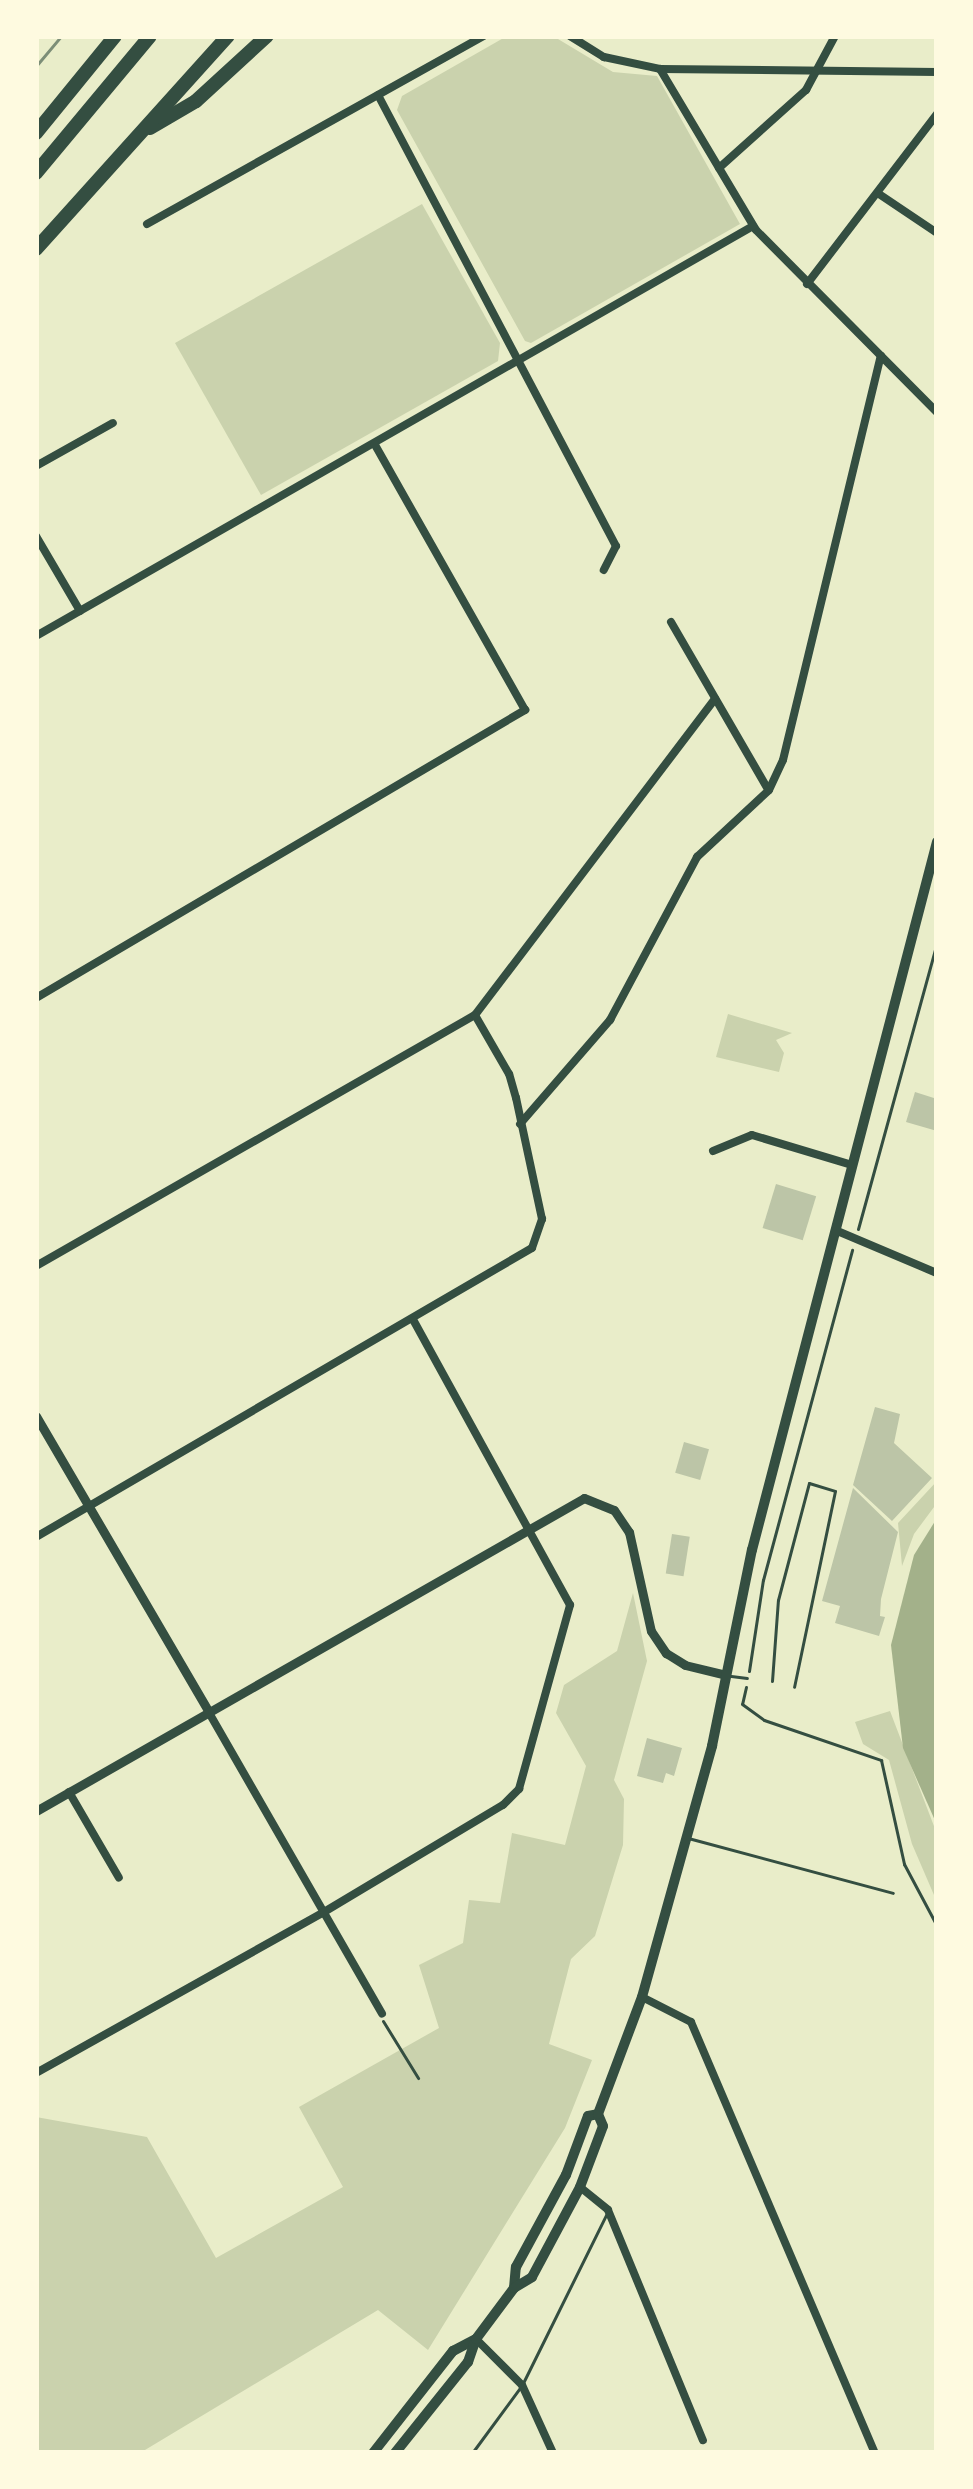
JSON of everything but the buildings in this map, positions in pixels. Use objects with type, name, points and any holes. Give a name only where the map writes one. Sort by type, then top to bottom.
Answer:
[{"type":"highway","points":[[36,133],[115,36]]},
{"type":"highway","points":[[36,173],[150,36]]},
{"type":"highway","points":[[36,249],[228,36]]},
{"type":"highway","points":[[140,134],[196,101],[267,36]]},
{"type":"main road","points":[[394,2453],[468,2362],[476,2338],[514,2288],[532,2278],[580,2186],[603,2126],[598,2114],[642,1997],[686,1838],[752,1550],[937,842]]},
{"type":"main road","points":[[514,2288],[516,2267],[558,2192],[588,2116],[598,2114]]},
{"type":"main road","points":[[373,2453],[452,2351],[476,2338]]},
{"type":"street","points":[[147,224],[484,36]]},
{"type":"street","points":[[570,36],[604,58],[660,69],[937,72]]},
{"type":"street","points":[[719,168],[806,91],[835,36]]},
{"type":"street","points":[[660,69],[754,226],[937,412]]},
{"type":"street","points":[[378,95],[616,554],[604,570]]},
{"type":"street","points":[[808,284],[937,114]]},
{"type":"street","points":[[879,194],[937,233]]},
{"type":"street","points":[[36,636],[754,226]]},
{"type":"street","points":[[520,1124],[610,1020],[698,857],[769,790],[784,757],[880,356]]},
{"type":"street","points":[[36,466],[113,423]]},
{"type":"street","points":[[36,998],[525,710],[376,445]]},
{"type":"street","points":[[36,536],[80,611]]},
{"type":"street","points":[[671,622],[769,790]]},
{"type":"street","points":[[36,1266],[475,1015],[715,699]]},
{"type":"street","points":[[36,1537],[519,1258],[539,1237],[542,1219],[509,1074],[475,1015]]},
{"type":"street","points":[[713,1151],[752,1135],[852,1165]]},
{"type":"street","points":[[835,1230],[937,1274]]},
{"type":"street","points":[[36,2074],[324,1912],[513,1797],[524,1778],[570,1615],[566,1595],[412,1320]]},
{"type":"street","points":[[36,1416],[382,2013]]},
{"type":"street","points":[[36,1811],[571,1502],[592,1498],[614,1510],[629,1532],[651,1631],[665,1653],[685,1665],[726,1675]]},
{"type":"street","points":[[69,1792],[119,1878]]},
{"type":"street","points":[[642,1997],[691,2022],[874,2453]]},
{"type":"street","points":[[580,2186],[608,2210],[703,2440]]},
{"type":"street","points":[[476,2338],[522,2385],[553,2453]]},
{"type":"lane","points":[[772,1681],[778,1600],[809,1483],[835,1490],[794,1687]]},
{"type":"lane","points":[[726,1675],[747,1678]]},
{"type":"lane","points":[[686,1838],[893,1893]]},
{"type":"lane","points":[[472,2453],[522,2385],[608,2210]]},
{"type":"path","points":[[750,1663],[763,1580],[937,942]]},
{"type":"path","points":[[745,1691],[742,1704],[764,1720],[881,1760],[904,1864],[937,1926]]},
{"type":"path","points":[[382,2013],[384,2026],[418,2078]]},
{"type":"shaded area","points":[[507,36],[553,36],[613,72],[657,76],[740,224],[531,343],[525,341],[397,110],[402,96]]},
{"type":"shaded area","points":[[422,204],[500,343],[498,361],[261,495],[175,343]]},
{"type":"shaded area","points":[[728,1014],[792,1033],[776,1040],[784,1053],[779,1072],[716,1057]]},
{"type":"shaded area","points":[[937,1481],[937,1503],[914,1534],[902,1566],[898,1523]]},
{"type":"shaded area","points":[[937,1518],[937,1825],[903,1748],[891,1645],[914,1555]]},
{"type":"shaded area","points":[[633,1593],[647,1661],[614,1780],[624,1799],[623,1845],[595,1936],[571,1959],[549,2044],[592,2060],[565,2128],[428,2350],[378,2310],[140,2453],[36,2453],[36,2117],[147,2137],[216,2258],[343,2187],[299,2107],[439,2028],[419,1965],[463,1943],[469,1900],[500,1903],[512,1833],[565,1845],[586,1766],[556,1713],[564,1685],[617,1651]]},
{"type":"shaded area","points":[[890,1711],[937,1834],[937,1902],[912,1844],[889,1760],[863,1744],[855,1722]]},
{"type":"tram line","points":[[36,66],[61,36]]}]
